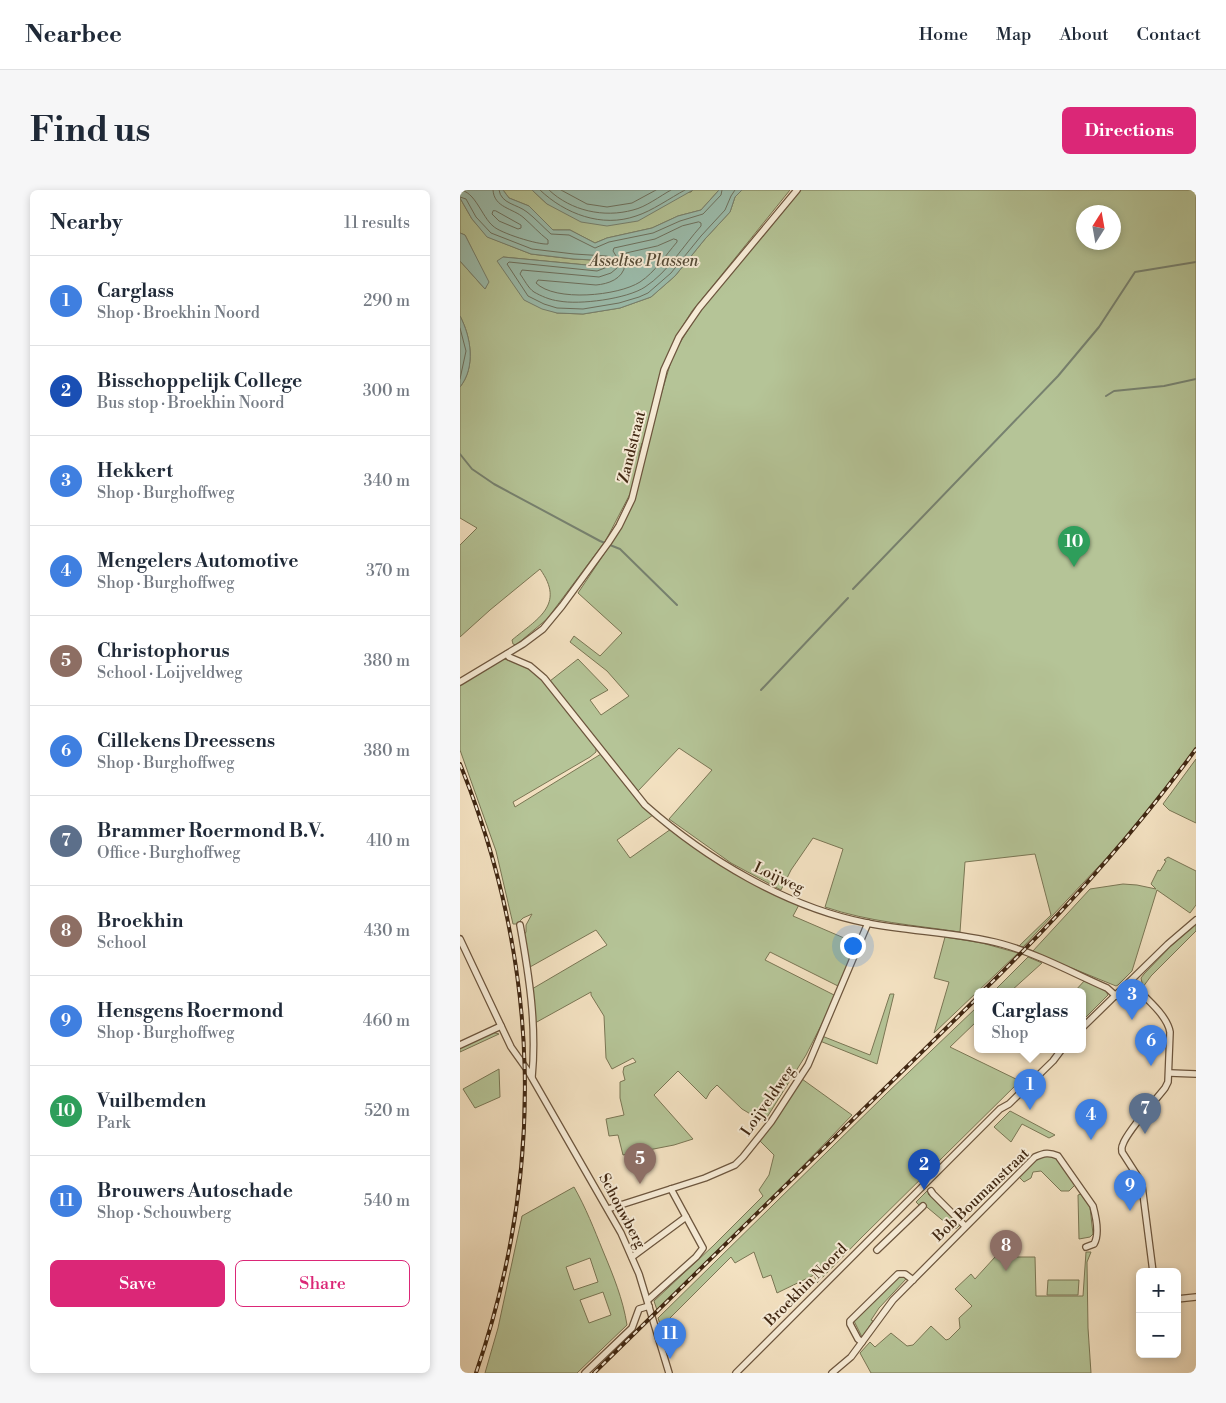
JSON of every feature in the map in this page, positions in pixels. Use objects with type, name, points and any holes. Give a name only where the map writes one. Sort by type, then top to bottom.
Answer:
[{"type":"street","name":"Zandstraat","points":[[460,682],[523,644],[547,623],[562,606],[612,538],[632,498],[639,477],[664,370],[679,337],[699,308],[797,190]]},
{"type":"street","name":"Loijweg","points":[[507,654],[509,657],[530,666],[544,678],[645,805],[664,822],[732,869],[756,883],[806,904],[868,923],[960,935],[1001,944],[1044,960],[1107,988],[1116,996]]},
{"type":"street","points":[[1086,1024],[1196,920]]},
{"type":"street","name":"Loijveldweg","points":[[608,1209],[705,1178],[735,1165],[753,1146],[808,1066],[868,923]]},
{"type":"street","points":[[520,925],[528,965],[533,1016],[532,1077]]},
{"type":"street","name":"Schouwberg","points":[[460,939],[511,1047],[532,1077],[608,1209],[632,1257],[668,1371]]},
{"type":"street","points":[[1130,982],[1167,1022],[1170,1032],[1170,1073],[1165,1088],[1123,1142],[1122,1147],[1122,1152],[1142,1186],[1152,1268]]},
{"type":"street","points":[[460,1045],[502,1026]]},
{"type":"street","name":"Broekhin Noord","points":[[736,1373],[1000,1109],[1009,1104],[1059,1053]]},
{"type":"street","points":[[1170,1073],[1196,1074]]},
{"type":"street","name":"Bob Boumanstraat","points":[[832,1373],[851,1357],[883,1311],[965,1226],[1035,1157],[1043,1153],[1050,1152],[1058,1156],[1093,1206],[1096,1214],[1097,1239],[1094,1244],[1086,1247]]},
{"type":"street","points":[[585,1373],[632,1328],[639,1309],[648,1303],[696,1258],[702,1250],[702,1246],[671,1189]]},
{"type":"street","points":[[932,1191],[965,1226]]},
{"type":"street","points":[[877,1250],[923,1206]]},
{"type":"street","points":[[894,1215],[903,1225]]},
{"type":"street","points":[[632,1257],[686,1217]]},
{"type":"street","points":[[862,1342],[858,1339],[850,1321],[898,1274],[905,1274],[913,1280]]},
{"type":"street","points":[[1181,1299],[1196,1297]]},
{"type":"shaded area","points":[[503,190],[532,190],[547,204],[691,192],[693,190],[719,190],[701,210],[678,216],[652,228],[607,238],[595,243],[570,230],[553,230],[529,206],[509,198]]},
{"type":"shaded area","points":[[742,190],[790,190],[692,311],[677,335],[664,363],[644,444],[642,443],[639,453],[639,460],[630,494],[606,540],[547,619],[516,645],[513,644],[512,640],[539,618],[549,602],[550,592],[540,569],[460,637],[460,545],[477,528],[460,518],[460,387],[468,370],[470,352],[467,333],[460,316],[460,261],[485,289],[488,282],[465,235],[460,233],[460,198],[472,219],[488,237],[531,254],[612,261],[597,266],[503,257],[525,300],[557,313],[583,314],[620,308],[651,297],[675,276],[730,212],[735,197]]},
{"type":"shaded area","points":[[800,190],[1196,190],[1196,749],[1128,835],[1023,947],[1019,946],[1051,915],[1035,854],[965,862],[960,932],[875,920],[825,907],[843,849],[813,838],[791,870],[781,890],[731,863],[669,819],[712,770],[679,748],[638,791],[550,681],[578,659],[608,690],[590,700],[601,715],[629,696],[607,671],[570,642],[574,636],[600,656],[622,633],[578,593],[616,536],[635,497],[661,395],[672,358],[701,309]]},
{"type":"shaded area","points":[[503,659],[517,663],[530,670],[543,681],[567,708],[596,747],[596,752],[590,757],[513,802],[515,807],[601,754],[637,800],[653,815],[617,840],[630,858],[671,829],[739,874],[800,903],[793,916],[858,944],[840,987],[770,952],[765,960],[836,996],[806,1055],[764,1122],[742,1109],[717,1085],[706,1099],[678,1071],[654,1095],[693,1139],[674,1145],[623,1155],[618,1135],[609,1136],[606,1119],[624,1115],[620,1098],[620,1082],[625,1080],[624,1067],[636,1062],[633,1058],[612,1069],[606,1058],[604,1016],[591,992],[535,1023],[532,989],[607,945],[596,930],[530,967],[524,935],[526,925],[532,914],[523,918],[517,924],[513,924],[496,851],[460,750],[460,684]]},
{"type":"shaded area","points":[[1196,759],[1196,823],[1169,810],[1163,804]]},
{"type":"shaded area","points":[[1168,857],[1196,871],[1196,905],[1190,913],[1157,890],[1132,971],[1118,985],[1116,986],[1032,952],[1090,889],[1123,884],[1156,889],[1151,884],[1158,870],[1160,871],[1166,861],[1164,860]]},
{"type":"shaded area","points":[[1196,924],[1196,931],[1151,976],[1143,987],[1141,978],[1144,974]]},
{"type":"shaded area","points":[[945,937],[982,943],[1018,953],[981,988],[974,988],[974,995],[934,1033],[949,982],[934,978]]},
{"type":"shaded area","points":[[1028,957],[1042,963],[1014,988],[997,988]]},
{"type":"shaded area","points":[[1085,980],[1105,989],[1108,995],[1086,1017],[1086,988],[1078,988]]},
{"type":"shaded area","points":[[890,994],[894,994],[877,1064],[820,1041],[822,1036],[870,1055]]},
{"type":"shaded area","points":[[974,1010],[974,1024],[950,1047],[1020,1081],[817,1283],[814,1275],[777,1293],[771,1275],[763,1278],[754,1252],[735,1263],[731,1257],[661,1327],[658,1318]]},
{"type":"shaded area","points":[[492,1032],[499,1034],[460,1052],[460,1048]]},
{"type":"shaded area","points":[[499,1069],[500,1097],[475,1108],[463,1089]]},
{"type":"shaded area","points":[[802,1079],[852,1115],[657,1310],[654,1301],[763,1196],[759,1190],[769,1175],[774,1155],[759,1140],[770,1128]]},
{"type":"shaded area","points":[[1010,1111],[1055,1135],[1049,1138],[1022,1124],[1011,1142],[994,1127]]},
{"type":"shaded area","points":[[1048,1155],[1057,1158],[1075,1185],[1069,1191],[1061,1191],[1041,1171],[1033,1172],[1031,1178],[1024,1182],[1019,1177],[1036,1161]]},
{"type":"shaded area","points":[[574,1187],[590,1219],[617,1287],[627,1325],[577,1373],[485,1373],[498,1328],[522,1216]],"holes":[[[590,1258],[598,1282],[574,1290],[566,1267]],[[603,1292],[611,1315],[589,1323],[580,1300]]]},
{"type":"shaded area","points":[[928,1190],[930,1191],[928,1194],[955,1221],[961,1224],[957,1228],[953,1229],[922,1203],[919,1205],[916,1202]]},
{"type":"shaded area","points":[[1081,1194],[1090,1207],[1093,1234],[1090,1237],[1079,1239],[1078,1195]]},
{"type":"shaded area","points":[[1086,1252],[1091,1252],[1087,1262],[1091,1373],[871,1373],[860,1353],[870,1342],[875,1347],[891,1333],[907,1346],[913,1345],[931,1326],[946,1340],[949,1339],[960,1328],[959,1318],[972,1306],[955,1289],[971,1274],[975,1279],[995,1257],[1035,1257],[1036,1296],[1083,1296]]},
{"type":"shaded area","points":[[901,1276],[907,1278],[879,1308],[862,1337],[854,1321]]},
{"type":"shaded area","points":[[1048,1280],[1079,1280],[1078,1295],[1047,1295]]},
{"type":"water","name":"Asseltse Plassen","points":[[460,190],[503,190],[509,198],[529,206],[553,230],[570,230],[595,243],[607,238],[652,228],[678,216],[701,210],[719,190],[742,190],[735,197],[730,212],[675,276],[651,297],[620,308],[583,314],[557,313],[542,309],[524,300],[497,261],[503,257],[597,266],[611,261],[531,254],[487,237],[472,219],[460,198]]},
{"type":"water","name":"Asseltse Plassen","points":[[532,190],[693,190],[638,221],[607,226],[581,222],[547,204]]},
{"type":"water","points":[[460,233],[465,235],[489,282],[485,289],[460,261]]},
{"type":"water","points":[[460,316],[469,342],[470,361],[465,379],[460,387]]},
{"type":"waterway","points":[[853,589],[1058,376],[1099,327],[1135,272],[1196,262]]},
{"type":"waterway","points":[[1106,396],[1114,391],[1164,386],[1196,379]]},
{"type":"waterway","points":[[460,454],[472,469],[494,484],[600,541],[620,549],[677,605]]},
{"type":"waterway","points":[[761,690],[848,598]]},
{"type":"railway","points":[[986,988],[1040,934],[1121,844],[1196,749]]},
{"type":"railway","points":[[460,764],[487,839],[507,915],[519,991],[525,1067],[523,1143],[514,1220],[499,1296],[476,1373]]},
{"type":"railway","points":[[594,1373],[974,1001]]},
{"type":"place","name":"Vuilbemden","points":[[1074,567]]},
{"type":"place","name":"Hekkert","points":[[1132,1020]]},
{"type":"place","name":"Cillekens Dreessens","points":[[1151,1066]]},
{"type":"place","name":"Carglass","points":[[1030,1110]]},
{"type":"place","name":"Brammer Roermond B.V.","points":[[1145,1134]]},
{"type":"place","name":"Mengelers Automotive","points":[[1091,1140]]},
{"type":"place","name":"Christophorus","points":[[640,1184]]},
{"type":"place","name":"Bisschoppelijk College","points":[[924,1190]]},
{"type":"place","name":"Hensgens Roermond","points":[[1130,1211]]},
{"type":"place","name":"Broekhin","points":[[1006,1271]]},
{"type":"place","name":"Brouwers Autoschade","points":[[670,1359]]}]
